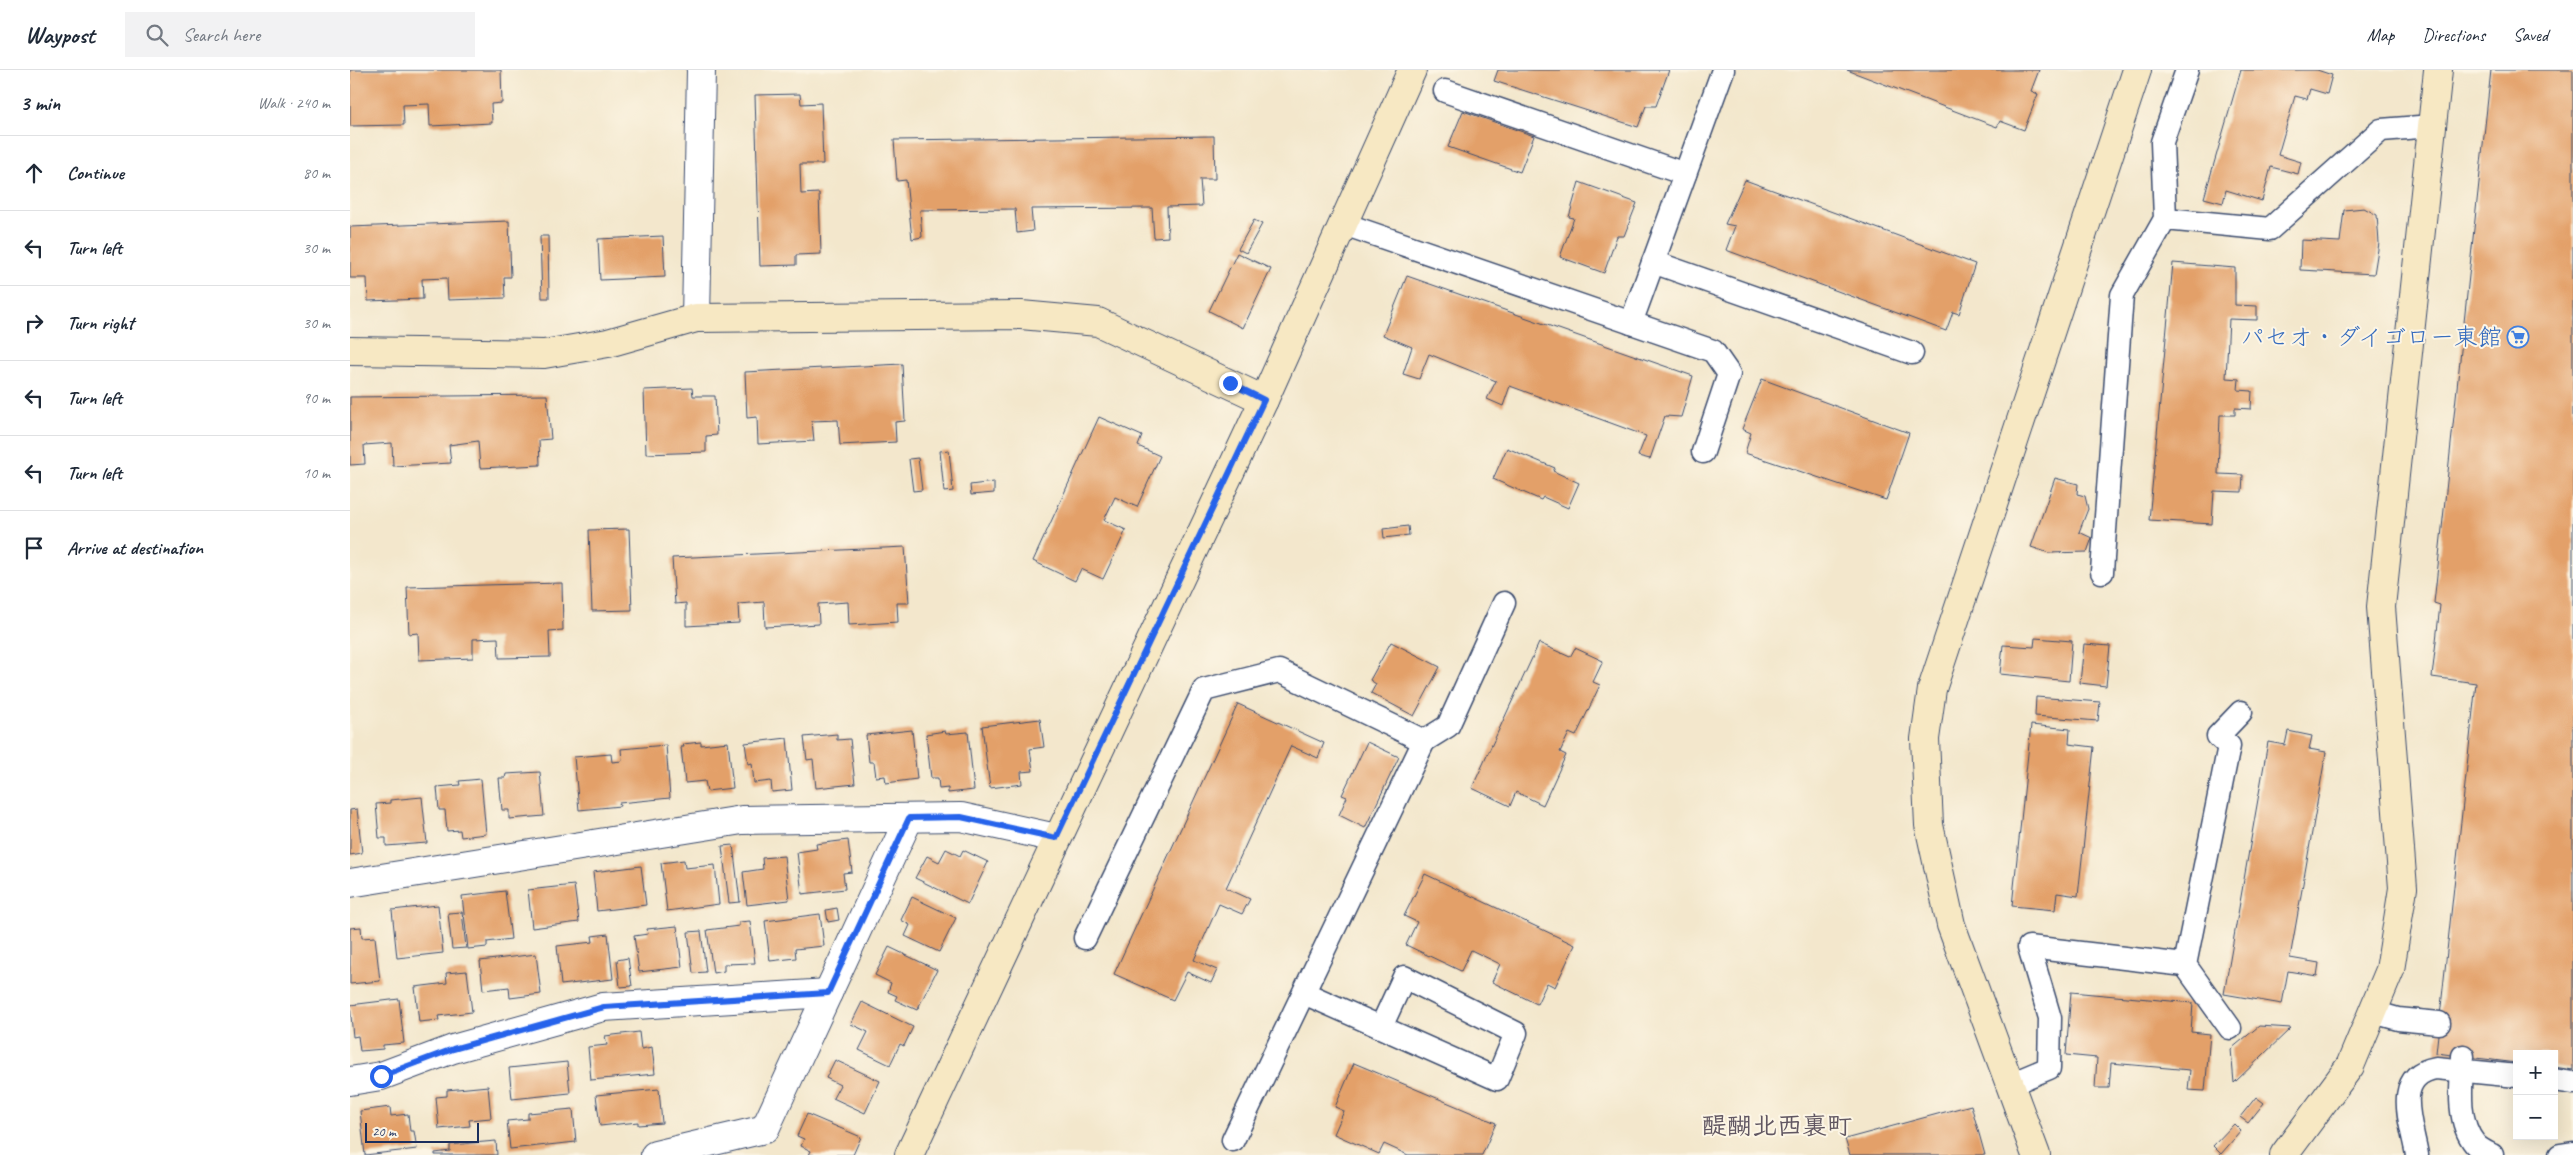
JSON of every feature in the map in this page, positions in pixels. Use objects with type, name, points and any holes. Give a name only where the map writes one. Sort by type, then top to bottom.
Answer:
[{"type":"street","points":[[696,318],[701,70]]},
{"type":"street","points":[[909,1155],[1056,838],[1264,400],[1412,70]]},
{"type":"street","points":[[2036,1155],[1951,925],[1928,825],[1925,739],[1932,689],[2137,70]]},
{"type":"street","points":[[2284,1155],[2350,1066],[2390,970],[2404,888],[2381,607],[2438,70]]},
{"type":"street","points":[[350,351],[544,354],[608,343],[696,318],[1021,315],[1098,322],[1264,400]]},
{"type":"street","points":[[350,883],[742,820],[961,817],[1056,838]]},
{"type":"street","points":[[655,1155],[765,1129],[909,818]]},
{"type":"street","points":[[350,1081],[381,1076],[453,1049],[604,1007],[828,993]]},
{"type":"lane","points":[[1631,323],[1723,70]]},
{"type":"lane","points":[[2102,572],[2122,295],[2165,219],[2162,142],[2187,70]]},
{"type":"lane","points":[[1445,91],[1685,174]]},
{"type":"lane","points":[[2165,219],[2270,229],[2381,130],[2432,126]]},
{"type":"lane","points":[[1344,224],[1713,352],[1729,374],[1703,452]]},
{"type":"lane","points":[[1653,262],[1912,353]]},
{"type":"lane","points":[[1233,1140],[1424,741],[1448,726],[1504,603]]},
{"type":"lane","points":[[1085,938],[1204,690],[1279,671],[1424,741]]},
{"type":"lane","points":[[2230,1028],[2185,966],[2228,746],[2218,736],[2241,712]]},
{"type":"lane","points":[[2011,1084],[2049,1068],[2050,1018],[2029,947],[2185,966]]},
{"type":"lane","points":[[1304,993],[1497,1079],[1516,1033],[1404,977],[1381,1027]]},
{"type":"lane","points":[[2373,1012],[2398,1019],[2439,1023]]},
{"type":"lane","points":[[2417,1155],[2407,1095],[2413,1078],[2422,1070],[2463,1063],[2513,1075]]},
{"type":"lane","points":[[2463,1063],[2462,1110],[2467,1130],[2476,1146],[2492,1155]]},
{"type":"lane","points":[[2560,1155],[2573,1152]]},
{"type":"building","points":[[350,70],[501,70],[502,103],[491,104],[492,123],[430,126],[429,104],[403,105],[404,125],[350,126]]},
{"type":"building","points":[[1498,70],[1669,70],[1656,106],[1646,106],[1638,127],[1494,81]]},
{"type":"building","points":[[1847,70],[2039,70],[2031,91],[2038,94],[2024,130],[2000,121],[1997,127]]},
{"type":"building","points":[[2241,70],[2317,70],[2332,75],[2327,94],[2310,89],[2307,99],[2295,96],[2278,155],[2301,162],[2298,174],[2271,167],[2262,201],[2226,190],[2223,203],[2204,198]]},
{"type":"building","name":"パセオ・ダイゴロー東館","points":[[2491,70],[2573,70],[2573,1070],[2558,1068],[2558,1050],[2513,1050],[2513,1063],[2436,1053],[2476,683],[2432,677],[2440,605],[2434,603]]},
{"type":"building","points":[[800,94],[801,104],[821,103],[823,164],[800,164],[801,194],[819,193],[821,254],[796,255],[796,265],[760,266],[755,95]]},
{"type":"building","points":[[1463,111],[1534,136],[1520,172],[1448,147]]},
{"type":"building","points":[[1214,136],[1215,179],[1200,179],[1202,206],[1167,207],[1168,237],[1154,238],[1152,208],[1031,209],[1033,231],[1017,233],[1015,209],[920,210],[922,237],[912,239],[906,180],[897,181],[894,140]]},
{"type":"building","points":[[1745,180],[1975,264],[1959,314],[1953,312],[1946,331],[1726,250],[1735,226],[1725,224]]},
{"type":"building","points":[[1579,182],[1637,203],[1624,236],[1617,236],[1604,273],[1560,257],[1574,218],[1569,217]]},
{"type":"building","points":[[2364,208],[2377,215],[2379,243],[2374,274],[2300,270],[2301,240],[2340,242],[2344,210]]},
{"type":"building","points":[[1254,220],[1262,224],[1246,253],[1238,249]]},
{"type":"building","points":[[509,221],[511,277],[504,277],[505,298],[448,300],[447,278],[422,279],[423,299],[368,301],[367,278],[350,278],[350,227]]},
{"type":"building","points":[[540,236],[548,236],[549,298],[542,298]]},
{"type":"building","points":[[663,236],[665,277],[600,280],[598,239]]},
{"type":"building","points":[[1237,253],[1271,269],[1243,328],[1209,311]]},
{"type":"building","points":[[2173,263],[2235,268],[2235,305],[2257,306],[2257,320],[2229,319],[2226,378],[2239,379],[2238,390],[2252,391],[2251,409],[2235,408],[2235,415],[2220,415],[2218,474],[2243,475],[2242,492],[2214,491],[2212,524],[2149,520]]},
{"type":"building","points":[[1407,276],[1693,376],[1681,417],[1665,416],[1650,459],[1638,456],[1646,436],[1510,386],[1503,406],[1487,399],[1496,381],[1429,354],[1419,379],[1403,374],[1412,347],[1383,335]]},
{"type":"building","points":[[902,364],[905,421],[895,422],[896,442],[840,445],[838,420],[812,421],[814,441],[758,444],[757,417],[747,418],[745,372]]},
{"type":"building","points":[[1762,379],[1909,433],[1886,500],[1745,453],[1751,433],[1742,429]]},
{"type":"building","points":[[692,388],[693,396],[715,396],[717,435],[706,436],[706,452],[646,454],[644,390]]},
{"type":"building","points":[[547,395],[551,439],[539,440],[540,465],[480,468],[478,441],[449,445],[451,463],[393,466],[392,443],[364,445],[365,464],[350,465],[350,397]]},
{"type":"building","points":[[1099,417],[1142,436],[1138,446],[1160,456],[1137,507],[1115,497],[1104,520],[1126,530],[1103,579],[1081,569],[1075,581],[1033,561]]},
{"type":"building","points":[[1507,448],[1555,468],[1553,471],[1579,483],[1568,508],[1543,497],[1541,500],[1493,479]]},
{"type":"building","points":[[949,450],[953,491],[944,492],[940,451]]},
{"type":"building","points":[[918,458],[922,490],[913,491],[909,459]]},
{"type":"building","points":[[2055,478],[2078,484],[2077,494],[2085,496],[2088,509],[2079,532],[2092,538],[2087,552],[2049,553],[2031,547]]},
{"type":"building","points":[[994,482],[994,493],[971,495],[970,485]]},
{"type":"building","points":[[1408,526],[1409,535],[1384,538],[1383,529]]},
{"type":"building","points":[[629,529],[632,610],[592,611],[589,530]]},
{"type":"building","points":[[905,547],[909,603],[897,603],[898,622],[849,625],[848,602],[818,604],[819,624],[765,627],[764,602],[738,604],[739,623],[686,626],[686,603],[675,604],[672,558]]},
{"type":"building","points":[[562,583],[563,630],[549,631],[550,657],[499,658],[498,638],[473,639],[473,658],[419,660],[418,633],[409,634],[407,587]]},
{"type":"building","points":[[2035,638],[2072,641],[2069,681],[2000,674],[2003,645],[2034,647]]},
{"type":"building","points":[[1391,642],[1440,667],[1414,716],[1371,693],[1376,684],[1370,680]]},
{"type":"building","points":[[1539,643],[1570,657],[1575,648],[1603,661],[1593,682],[1600,685],[1576,736],[1569,733],[1560,752],[1566,755],[1543,805],[1516,792],[1510,806],[1472,788]]},
{"type":"building","points":[[2084,644],[2110,646],[2106,686],[2080,683]]},
{"type":"building","points":[[2036,697],[2100,702],[2098,721],[2035,716]]},
{"type":"building","points":[[1238,704],[1324,743],[1318,758],[1291,746],[1226,888],[1250,899],[1242,914],[1219,904],[1194,960],[1217,970],[1211,983],[1187,972],[1173,1000],[1114,974]]},
{"type":"building","points":[[1040,719],[1044,747],[1030,749],[1033,771],[1021,772],[1022,784],[990,788],[982,726]]},
{"type":"building","points":[[2031,725],[2070,729],[2069,744],[2094,747],[2078,896],[2057,893],[2055,910],[2012,906]]},
{"type":"building","points":[[912,730],[917,779],[886,783],[885,776],[876,777],[874,762],[869,762],[866,735]]},
{"type":"building","points":[[945,731],[946,734],[968,732],[974,790],[948,793],[948,788],[939,789],[938,778],[931,778],[926,734]]},
{"type":"building","points":[[2288,731],[2312,736],[2309,749],[2326,752],[2290,958],[2319,963],[2317,976],[2288,971],[2282,1004],[2224,994],[2268,742],[2285,745]]},
{"type":"building","points":[[837,734],[837,740],[850,739],[855,784],[816,788],[813,759],[807,760],[804,737]]},
{"type":"building","points":[[787,738],[792,790],[772,792],[771,781],[754,783],[752,763],[748,764],[745,743]]},
{"type":"building","points":[[701,742],[701,745],[728,742],[733,788],[707,791],[705,781],[685,783],[681,747],[684,747],[683,744]]},
{"type":"building","points":[[1367,742],[1399,757],[1365,828],[1339,815],[1347,797],[1342,795]]},
{"type":"building","points":[[666,745],[670,798],[619,803],[620,806],[579,810],[574,757],[611,754],[612,762],[622,761],[621,749]]},
{"type":"building","points":[[540,772],[544,816],[509,819],[509,810],[502,810],[499,778],[505,778],[506,774]]},
{"type":"building","points":[[481,779],[486,834],[461,837],[460,830],[447,831],[445,810],[439,810],[437,787],[460,785],[459,781]]},
{"type":"building","points":[[422,797],[427,843],[386,846],[386,838],[379,838],[376,804],[390,803],[390,800]]},
{"type":"building","points":[[357,809],[362,853],[350,855],[350,810]]},
{"type":"building","points":[[848,840],[852,872],[843,873],[845,889],[802,894],[797,852],[817,849],[816,844]]},
{"type":"building","points":[[733,845],[740,902],[729,903],[722,846]]},
{"type":"building","points":[[946,849],[960,856],[963,850],[988,862],[968,904],[915,878],[927,856],[939,862]]},
{"type":"building","points":[[784,856],[789,900],[747,905],[743,872],[763,869],[762,858]]},
{"type":"building","points":[[684,860],[685,868],[715,865],[719,904],[667,911],[661,863]]},
{"type":"building","points":[[641,866],[646,905],[597,911],[593,872]]},
{"type":"building","points":[[1425,874],[1575,945],[1555,987],[1547,983],[1537,1004],[1492,982],[1500,964],[1471,950],[1461,971],[1406,945],[1417,922],[1404,916]]},
{"type":"building","points":[[574,885],[579,922],[532,928],[528,890]]},
{"type":"building","points":[[505,891],[511,939],[487,942],[487,947],[468,949],[462,896]]},
{"type":"building","points":[[912,897],[956,918],[939,952],[905,936],[910,925],[901,920]]},
{"type":"building","points":[[438,905],[443,953],[397,958],[392,910]]},
{"type":"building","points":[[837,908],[839,920],[828,922],[826,910]]},
{"type":"building","points":[[462,912],[466,948],[452,949],[448,913]]},
{"type":"building","points":[[820,914],[824,946],[795,949],[796,958],[770,961],[765,921]]},
{"type":"building","points":[[750,921],[755,963],[724,964],[724,971],[713,973],[707,930],[739,926],[739,922]]},
{"type":"building","points":[[677,926],[682,967],[639,972],[634,936],[648,934],[647,929]]},
{"type":"building","points":[[361,927],[362,938],[375,937],[380,981],[350,984],[350,928]]},
{"type":"building","points":[[701,931],[706,972],[693,973],[688,932]]},
{"type":"building","points":[[608,934],[613,979],[561,985],[557,946],[593,942],[592,936]]},
{"type":"building","points":[[889,947],[937,970],[917,1010],[895,1000],[897,996],[888,992],[891,983],[875,975]]},
{"type":"building","points":[[536,954],[541,994],[510,998],[509,987],[483,990],[480,961]]},
{"type":"building","points":[[628,958],[632,986],[620,987],[617,960]]},
{"type":"building","points":[[467,971],[472,1012],[438,1016],[439,1020],[419,1022],[415,987],[447,983],[446,973]]},
{"type":"building","points":[[2071,992],[2193,1003],[2191,1032],[2210,1034],[2205,1091],[2188,1090],[2190,1070],[2111,1063],[2109,1088],[2095,1088],[2097,1058],[2066,1055]]},
{"type":"building","points":[[399,999],[404,1043],[383,1045],[383,1049],[360,1051],[358,1036],[353,1037],[350,1005]]},
{"type":"building","points":[[862,1002],[913,1027],[904,1046],[900,1044],[890,1065],[859,1050],[868,1032],[851,1024]]},
{"type":"building","points":[[2259,1026],[2291,1028],[2234,1083],[2231,1049]]},
{"type":"building","points":[[639,1032],[641,1049],[652,1047],[655,1074],[591,1080],[588,1047],[607,1045],[605,1036]]},
{"type":"building","points":[[835,1060],[880,1081],[865,1113],[833,1098],[840,1085],[826,1078]]},
{"type":"building","points":[[567,1062],[570,1093],[512,1099],[509,1068]]},
{"type":"building","points":[[1354,1063],[1496,1123],[1482,1155],[1408,1155],[1384,1144],[1379,1154],[1334,1134],[1344,1111],[1335,1107]]},
{"type":"building","points":[[488,1086],[491,1118],[469,1120],[470,1126],[439,1129],[436,1097],[447,1096],[447,1090]]},
{"type":"building","points":[[659,1089],[662,1123],[638,1125],[638,1122],[600,1126],[596,1095]]},
{"type":"building","points":[[2256,1097],[2264,1103],[2248,1123],[2240,1117]]},
{"type":"building","points":[[1971,1105],[1985,1155],[1850,1155],[1845,1139]]},
{"type":"building","points":[[390,1107],[391,1116],[408,1114],[410,1131],[414,1131],[417,1149],[365,1155],[360,1111]]},
{"type":"building","points":[[573,1109],[576,1142],[510,1149],[507,1121],[528,1119],[528,1113]]},
{"type":"building","points":[[807,1114],[861,1137],[853,1155],[809,1155],[811,1151],[801,1146],[804,1139],[797,1136]]},
{"type":"building","points":[[2234,1124],[2241,1131],[2221,1154],[2213,1146]]},
{"type":"building","points":[[496,1141],[497,1155],[435,1155],[435,1153],[450,1151],[450,1145]]},
{"type":"place","name":"パセオ・ダイゴロー東館","points":[[2518,337]]},
{"type":"district","name":"醍醐北西裏町","points":[[1777,1125]]},
{"type":"route","points":[[381,1076],[453,1049],[604,1007],[828,993],[909,818],[961,817],[1056,838],[1264,400],[1230,383]]}]
